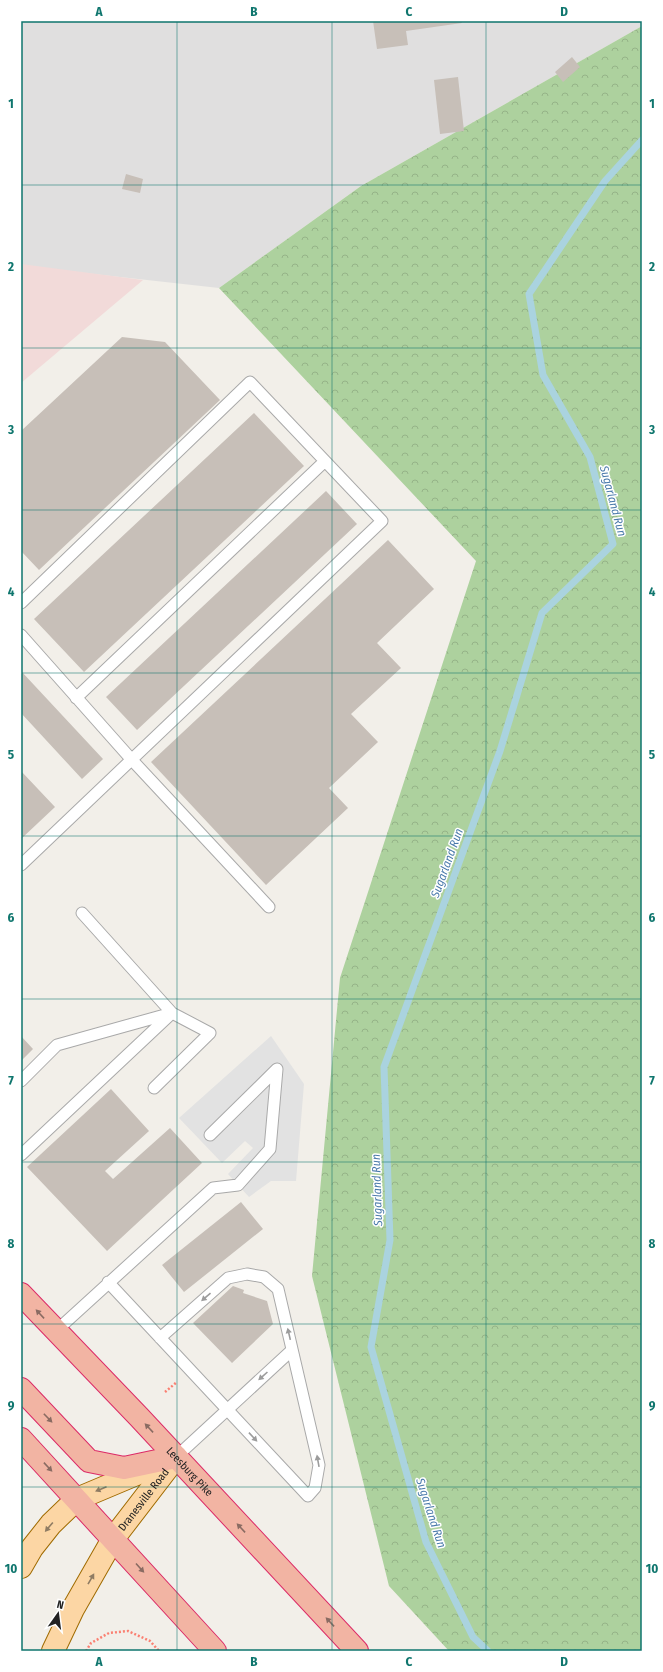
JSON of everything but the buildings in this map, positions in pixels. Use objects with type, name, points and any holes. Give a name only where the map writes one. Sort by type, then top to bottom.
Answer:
[{"type":"highway","name":"Leesburg Pike","points":[[21,1294],[176,1457],[356,1651]]},
{"type":"highway","points":[[21,1389],[89,1461],[124,1468],[176,1457]]},
{"type":"highway","points":[[21,1439],[113,1539],[207,1648]]},
{"type":"main road","name":"Dranesville Road","points":[[21,1567],[32,1548],[51,1524],[77,1499],[176,1457]]},
{"type":"main road","name":"Dranesville Road","points":[[53,1651],[73,1609],[113,1539],[176,1457]]},
{"type":"lane","points":[[21,602],[250,382],[382,521],[21,866]]},
{"type":"lane","points":[[76,698],[325,461]]},
{"type":"lane","points":[[21,635],[132,760],[269,908]]},
{"type":"lane","points":[[82,913],[172,1013],[210,1033],[154,1088]]},
{"type":"lane","points":[[21,1081],[57,1045],[172,1013]]},
{"type":"lane","points":[[21,1155],[172,1013]]},
{"type":"lane","points":[[56,1331],[108,1282],[213,1188],[238,1185],[270,1149],[277,1069],[210,1135]]},
{"type":"lane","points":[[108,1282],[160,1338],[308,1496],[315,1488],[319,1465],[278,1289],[264,1277],[247,1274],[228,1278],[160,1338]]},
{"type":"lane","points":[[176,1457],[292,1350]]},
{"type":"path","points":[[165,1392],[180,1379]]},
{"type":"path","points":[[86,1651],[91,1643],[109,1633],[128,1631],[150,1641],[159,1651]]},
{"type":"shaded area","points":[[21,21],[642,21],[642,26],[361,186],[219,288],[21,266]]},
{"type":"shaded area","points":[[21,264],[143,280],[21,383]]},
{"type":"shaded area","points":[[271,1036],[304,1084],[296,1181],[271,1181],[249,1197],[228,1174],[253,1148],[245,1141],[222,1163],[179,1118]]},
{"type":"green space","points":[[642,26],[642,1651],[449,1651],[389,1586],[312,1276],[340,978],[476,561],[219,288],[361,186]]},
{"type":"waterway","name":"Sugarland Run","points":[[488,1651],[473,1637],[426,1542],[371,1347],[390,1240],[384,1067],[500,751],[542,613],[613,544],[590,457],[543,375],[529,294],[605,181],[642,140]]}]
